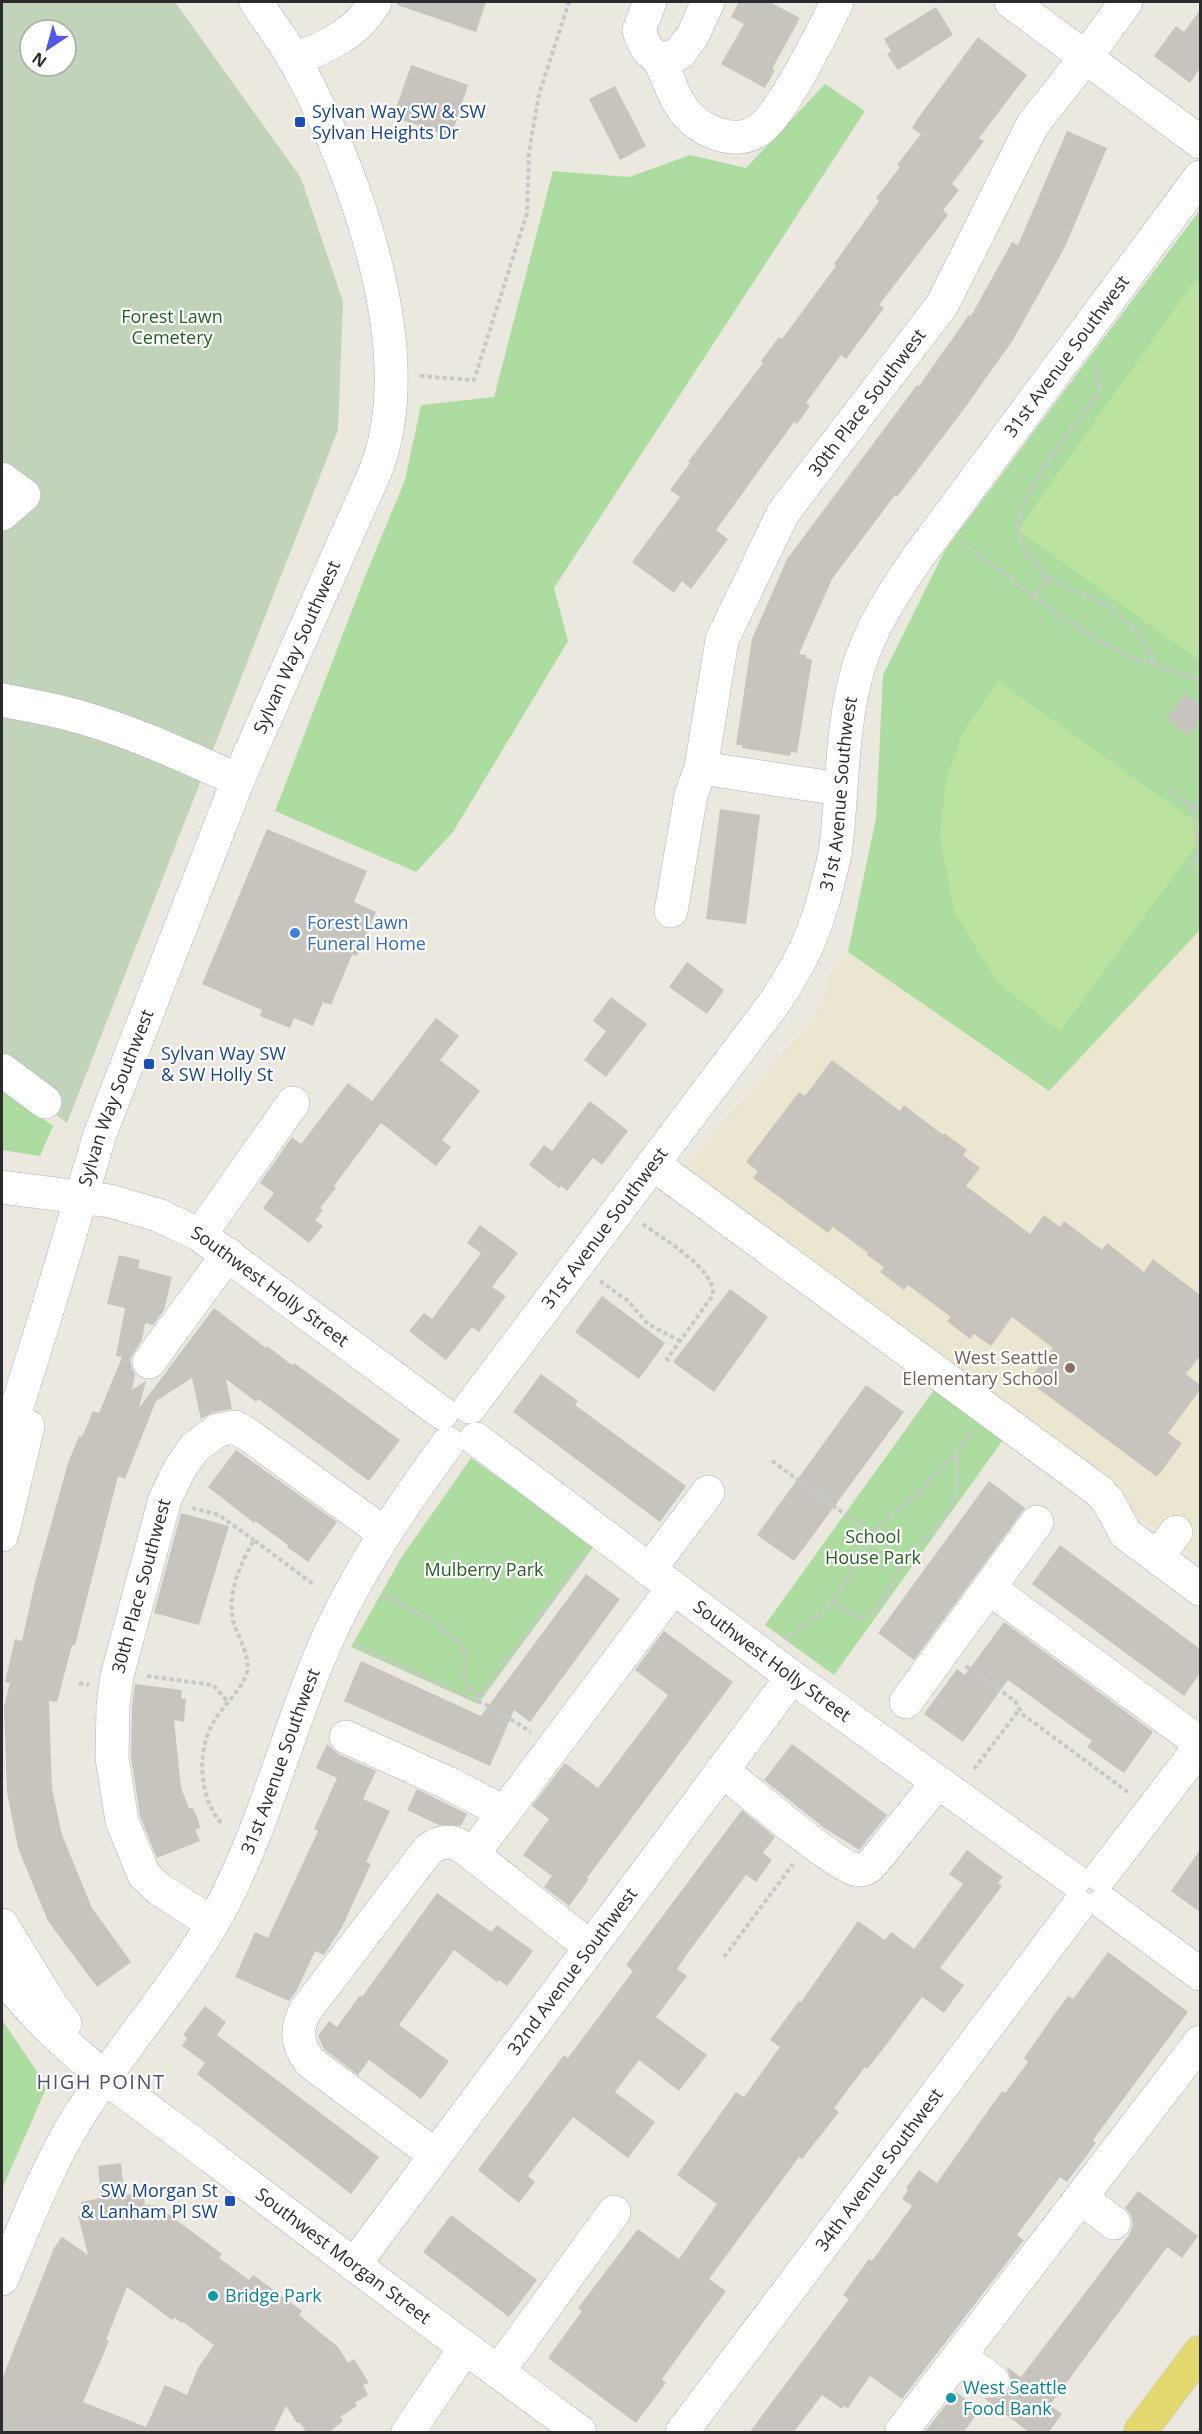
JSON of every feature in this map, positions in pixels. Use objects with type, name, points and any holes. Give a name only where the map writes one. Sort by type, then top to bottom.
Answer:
[{"type":"main road","points":[[1140,2433],[1200,2352]]},
{"type":"street","name":"Sylvan Way Southwest","points":[[2,1455],[100,1134],[238,780],[380,460],[388,418],[392,375],[390,337],[380,283],[356,200],[334,141],[294,60],[256,2]]},
{"type":"street","points":[[294,60],[325,47],[351,31],[375,2]]},
{"type":"street","points":[[650,2],[639,30],[646,48],[660,62],[682,109],[697,125],[719,135],[742,137],[759,130],[776,112],[827,24],[837,2]]},
{"type":"street","points":[[660,62],[680,53],[693,35],[708,2]]},
{"type":"street","points":[[1011,2],[1200,142]]},
{"type":"street","name":"30th Place Southwest","points":[[671,911],[691,795],[701,768],[722,639],[783,513],[942,304],[1033,124],[1126,2]]},
{"type":"street","name":"31st Avenue Southwest","points":[[2,2279],[58,2151],[77,2118],[184,1968],[212,1923],[246,1858],[320,1656],[345,1600],[384,1533],[459,1425],[775,1002],[795,971],[811,939],[821,911],[836,849],[845,734],[858,668],[872,633],[890,599],[941,525],[1200,177]]},
{"type":"street","points":[[2,478],[24,495],[2,514]]},
{"type":"street","points":[[2,700],[61,711],[116,729],[165,747],[238,780]]},
{"type":"street","points":[[701,768],[840,789]]},
{"type":"street","points":[[2,1070],[45,1102]]},
{"type":"street","points":[[200,1235],[293,1103]]},
{"type":"street","points":[[652,1164],[1099,1491],[1126,1534],[1167,1545],[1200,1589]]},
{"type":"street","name":"Southwest Holly Street","points":[[2,1187],[110,1201],[158,1215],[200,1235],[459,1425],[792,1677],[1200,1974]]},
{"type":"street","points":[[149,1362],[228,1254]]},
{"type":"street","name":"Sylvan Way Southwest","points":[[2,1535],[26,1439],[52,1295]]},
{"type":"street","name":"30th Place Southwest","points":[[212,1923],[159,1889],[144,1875],[122,1821],[112,1758],[112,1706],[117,1676],[165,1499],[194,1448],[218,1430],[235,1427],[384,1533]]},
{"type":"street","points":[[473,1854],[504,1812],[661,1579],[708,1492]]},
{"type":"street","points":[[906,1702],[1037,1522]]},
{"type":"street","points":[[989,1588],[1200,1745]]},
{"type":"street","name":"32nd Avenue Southwest","points":[[354,2265],[792,1677]]},
{"type":"street","points":[[346,1737],[450,1784],[504,1812]]},
{"type":"street","name":"34th Avenue Southwest","points":[[682,2433],[1200,1745]]},
{"type":"street","points":[[722,1770],[811,1840],[856,1870],[866,1869],[876,1859],[938,1782]]},
{"type":"street","points":[[435,2155],[310,2062],[299,2043],[300,2021],[305,2011],[428,1850],[435,1845],[451,1842],[459,1844],[590,1947]]},
{"type":"street","points":[[2,1925],[52,2006],[107,2077]]},
{"type":"street","points":[[2,1974],[20,1999],[45,2024],[107,2077]]},
{"type":"street","points":[[901,2433],[1200,2042]]},
{"type":"street","name":"Southwest Morgan Street","points":[[107,2077],[580,2433]]},
{"type":"street","points":[[1081,2198],[1114,2223]]},
{"type":"street","points":[[498,2372],[614,2212]]},
{"type":"street","points":[[408,2433],[465,2348]]},
{"type":"street","points":[[960,2356],[993,2381]]},
{"type":"path","points":[[420,376],[474,380],[527,213],[529,152],[539,94],[569,2]]},
{"type":"path","points":[[1096,357],[1100,392],[1035,480],[1019,514],[1018,533],[1031,557],[1048,578],[1095,600],[1133,628],[1151,653],[1154,664]]},
{"type":"path","points":[[958,538],[1034,597],[1100,641],[1129,656],[1200,680]]},
{"type":"path","points":[[1034,597],[1048,578]]},
{"type":"path","points":[[1171,790],[1193,808],[1199,851],[1187,876]]},
{"type":"path","points":[[1193,808],[1200,799]]},
{"type":"path","points":[[640,1222],[704,1270],[714,1288],[713,1295],[667,1359],[671,1362]]},
{"type":"path","points":[[599,1281],[627,1300],[648,1324],[680,1341]]},
{"type":"path","points":[[779,1646],[790,1634],[821,1613],[833,1601],[872,1534],[885,1520],[917,1494],[961,1447]]},
{"type":"path","points":[[833,1601],[845,1610],[863,1616],[867,1616],[878,1607],[909,1555],[932,1532],[949,1510],[956,1492],[957,1451]]},
{"type":"path","points":[[772,1461],[872,1534]]},
{"type":"path","points":[[199,1510],[219,1515],[313,1584]]},
{"type":"path","points":[[221,1823],[207,1795],[202,1768],[203,1756],[211,1727],[247,1672],[247,1663],[233,1619],[234,1595],[239,1569],[254,1540]]},
{"type":"path","points":[[479,1698],[584,1557]]},
{"type":"path","points":[[378,1592],[426,1617],[461,1647],[465,1656],[464,1681],[479,1698]]},
{"type":"path","points":[[352,1644],[479,1698],[537,1736]]},
{"type":"path","points":[[967,1666],[1015,1701],[1019,1710],[1128,1791]]},
{"type":"path","points":[[159,1677],[213,1685],[228,1702]]},
{"type":"path","points":[[974,1769],[1019,1710]]},
{"type":"path","points":[[724,1957],[811,1840]]},
{"type":"shaded area","name":"West Seattle Elementary School","points":[[1200,930],[1200,1562],[677,1175],[815,1017],[825,995],[828,975],[848,952],[1049,1091]]},
{"type":"green space","name":"Forest Lawn Cemetery","points":[[2,2],[175,2],[301,178],[343,302],[338,430],[67,1123],[2,1075]]},
{"type":"green space","points":[[825,84],[865,111],[554,588],[568,641],[453,832],[416,872],[275,811],[364,579],[405,480],[421,405],[494,397],[553,171],[629,177],[690,155],[746,168]]},
{"type":"green space","points":[[1200,210],[1200,930],[1049,1091],[848,952],[876,818],[883,675],[945,550]]},
{"type":"green space","points":[[1195,280],[1200,284],[1200,661],[1018,530]]},
{"type":"green space","points":[[998,681],[1200,825],[1200,840],[1060,1031],[997,982],[954,911],[940,837],[946,780],[963,733]]},
{"type":"green space","points":[[2,1088],[53,1126],[40,1156],[2,1150]]},
{"type":"green space","name":"School House Park","points":[[934,1390],[1003,1440],[834,1675],[765,1625]]},
{"type":"green space","name":"Mulberry Park","points":[[471,1458],[594,1546],[478,1704],[351,1647],[401,1558]]},
{"type":"green space","points":[[2,2020],[47,2086],[2,2189]]},
{"type":"building","points":[[397,2],[486,2],[476,32],[397,5]]},
{"type":"building","points":[[739,2],[770,2],[800,18],[772,69],[775,70],[765,88],[721,64],[744,24],[731,17]]},
{"type":"building","points":[[936,7],[953,35],[898,70],[887,54],[891,51],[884,39]]},
{"type":"building","points":[[1200,10],[1200,68],[1190,83],[1154,56],[1176,26],[1184,32]]},
{"type":"building","points":[[978,37],[1027,75],[979,138],[984,141],[952,184],[959,190],[943,210],[948,215],[879,305],[884,308],[846,359],[841,355],[806,403],[810,406],[797,424],[794,422],[716,530],[728,539],[691,589],[682,581],[674,593],[632,562],[680,497],[670,490],[690,463],[688,462],[763,363],[761,361],[779,337],[782,339],[836,266],[834,264],[879,201],[876,198],[900,167],[897,165],[921,134],[912,128],[918,118]]},
{"type":"building","points":[[411,65],[468,85],[451,137],[393,117]]},
{"type":"building","points":[[615,86],[646,146],[620,160],[589,99]]},
{"type":"building","points":[[1067,131],[1107,148],[1065,247],[1013,340],[964,409],[832,579],[799,654],[806,655],[806,658],[812,660],[797,753],[791,752],[790,756],[736,745],[752,639],[787,559],[917,385],[919,386],[969,315],[971,316],[1012,242],[1018,245]]},
{"type":"building","points":[[1185,693],[1200,704],[1200,720],[1189,736],[1166,719]]},
{"type":"building","points":[[720,809],[760,815],[746,924],[706,919]]},
{"type":"building","name":"Forest Lawn Funeral Home","points":[[267,829],[367,871],[354,902],[376,912],[357,956],[352,955],[331,1005],[323,1002],[313,1026],[294,1018],[290,1028],[260,1016],[262,1010],[202,984]]},
{"type":"building","points":[[687,962],[724,990],[707,1014],[669,987]]},
{"type":"building","points":[[611,997],[647,1024],[606,1077],[584,1060],[606,1031],[593,1021]]},
{"type":"building","points":[[436,1018],[459,1036],[440,1060],[480,1091],[442,1140],[451,1147],[436,1166],[381,1123],[320,1208],[323,1210],[315,1220],[323,1226],[309,1243],[263,1208],[274,1193],[260,1183],[292,1137],[301,1144],[348,1083],[372,1101]]},
{"type":"building","points":[[832,1060],[900,1111],[904,1105],[967,1150],[963,1155],[980,1168],[966,1186],[1030,1234],[1044,1215],[1060,1227],[1064,1221],[1102,1250],[1107,1243],[1144,1272],[1153,1259],[1200,1295],[1200,1356],[1186,1374],[1200,1385],[1200,1390],[1168,1433],[1182,1443],[1157,1477],[1028,1381],[1053,1348],[1012,1317],[991,1346],[974,1334],[970,1339],[947,1321],[951,1317],[908,1285],[904,1290],[880,1272],[884,1267],[833,1227],[828,1233],[753,1178],[758,1171],[746,1162],[799,1092],[805,1096]]},
{"type":"building","points":[[590,1101],[628,1131],[602,1165],[593,1158],[567,1191],[561,1186],[559,1188],[529,1165],[544,1145],[552,1151]]},
{"type":"building","points":[[480,1225],[518,1253],[492,1287],[506,1296],[479,1332],[472,1327],[446,1360],[409,1331],[424,1313],[432,1319],[481,1253],[467,1243]]},
{"type":"building","points":[[119,1255],[140,1260],[138,1268],[172,1277],[164,1310],[153,1325],[145,1323],[142,1340],[130,1359],[135,1374],[132,1390],[146,1381],[139,1408],[214,1308],[266,1348],[267,1346],[292,1365],[294,1363],[400,1440],[369,1481],[258,1399],[256,1402],[226,1379],[232,1409],[214,1412],[201,1419],[192,1378],[156,1401],[125,1479],[118,1476],[75,1645],[72,1645],[57,1702],[49,1701],[52,1789],[62,1835],[92,1908],[131,1962],[97,1987],[48,1921],[18,1848],[7,1792],[4,1707],[10,1683],[5,1682],[15,1639],[22,1641],[35,1582],[68,1463],[93,1411],[99,1413],[122,1357],[116,1356],[125,1308],[107,1304]]},
{"type":"building","points":[[730,1289],[768,1317],[714,1392],[673,1362]]},
{"type":"building","points":[[602,1296],[665,1343],[639,1379],[575,1332]]},
{"type":"building","points":[[541,1374],[578,1401],[575,1405],[686,1486],[660,1522],[513,1412]]},
{"type":"building","points":[[866,1385],[904,1412],[794,1561],[757,1535]]},
{"type":"building","points":[[236,1450],[337,1522],[308,1562],[208,1487]]},
{"type":"building","points":[[989,1481],[1025,1508],[914,1660],[878,1633]]},
{"type":"building","points":[[181,1513],[229,1526],[199,1625],[154,1613]]},
{"type":"building","points":[[1060,1545],[1200,1649],[1200,1673],[1184,1696],[1032,1584]]},
{"type":"building","points":[[586,1574],[620,1599],[530,1722],[514,1710],[490,1766],[344,1701],[361,1661],[481,1716]]},
{"type":"building","points":[[1004,1622],[1153,1732],[1124,1773],[1087,1747],[1092,1741],[1008,1680],[963,1742],[924,1714],[957,1669],[965,1675]]},
{"type":"building","points":[[664,1631],[733,1682],[587,1878],[589,1879],[569,1906],[544,1887],[552,1876],[523,1855],[549,1819],[532,1806],[565,1763],[598,1788],[645,1726],[668,1695],[635,1670]]},
{"type":"building","points":[[135,1684],[182,1690],[181,1699],[186,1699],[184,1722],[174,1720],[181,1788],[189,1808],[193,1808],[198,1819],[200,1828],[195,1830],[200,1841],[157,1858],[140,1816],[131,1757]]},
{"type":"building","points":[[327,1744],[338,1754],[376,1771],[363,1799],[390,1811],[366,1862],[371,1864],[342,1927],[324,1955],[315,1951],[297,1990],[289,2001],[235,1977],[255,1932],[268,1938],[318,1831],[314,1829],[337,1778],[316,1768]]},
{"type":"building","points":[[792,1744],[887,1815],[859,1850],[823,1827],[764,1780]]},
{"type":"building","points":[[417,1789],[467,1814],[461,1826],[439,1825],[407,1810]]},
{"type":"building","points":[[742,1810],[775,1837],[763,1853],[772,1860],[756,1882],[746,1875],[690,1950],[677,1969],[687,1976],[656,2017],[707,2055],[679,2091],[639,2060],[615,2092],[655,2122],[628,2158],[573,2117],[528,2176],[535,2182],[519,2203],[478,2170],[564,2055],[568,2058],[633,1971],[626,1965]]},
{"type":"building","points":[[967,1850],[1003,1877],[998,1883],[1002,1886],[940,1968],[964,1985],[944,2013],[922,1997],[884,2048],[867,2069],[865,2067],[834,2108],[839,2112],[802,2159],[799,2157],[709,2279],[726,2291],[662,2379],[666,2383],[636,2423],[548,2358],[582,2311],[578,2308],[638,2229],[679,2259],[717,2204],[677,2175],[736,2092],[744,2097],[780,2047],[770,2040],[799,2001],[801,2002],[858,1921],[885,1940],[891,1932],[914,1949],[963,1884],[949,1874]]},
{"type":"building","points":[[1200,1850],[1200,1912],[1171,1891]]},
{"type":"building","points":[[437,1893],[491,1932],[497,1925],[533,1951],[507,1986],[499,1980],[497,1982],[454,1950],[399,2025],[449,2061],[421,2099],[369,2060],[358,2075],[324,2049],[318,2036],[329,2021],[337,2027],[360,1995],[362,1997]]},
{"type":"building","points":[[1108,1952],[1188,2012],[1093,2140],[1096,2143],[1067,2182],[1060,2177],[1017,2235],[1024,2240],[902,2399],[870,2376],[848,2408],[844,2406],[842,2409],[822,2395],[793,2433],[749,2433],[849,2299],[843,2295],[869,2259],[872,2261],[912,2206],[902,2199],[908,2190],[906,2188],[919,2170],[937,2183],[1002,2091],[1005,2093],[1028,2062],[1024,2058],[1068,1996],[1073,1999]]},
{"type":"building","points":[[205,2006],[226,2022],[217,2035],[379,2157],[351,2194],[197,2074],[205,2063],[182,2046],[187,2038],[183,2035]]},
{"type":"building","name":"Bridge Park","points":[[121,2163],[124,2195],[143,2193],[145,2205],[156,2205],[222,2254],[219,2258],[249,2280],[253,2275],[302,2311],[299,2315],[338,2347],[348,2363],[354,2359],[369,2383],[363,2385],[368,2395],[355,2403],[357,2406],[340,2417],[343,2421],[328,2433],[307,2433],[286,2406],[273,2433],[2,2433],[2,2379],[54,2248],[62,2237],[88,2255],[78,2216],[82,2216],[81,2202],[101,2198],[98,2166]],"holes":[[[127,2287],[172,2320],[174,2318],[183,2322],[214,2345],[198,2368],[187,2395],[165,2385],[146,2427],[83,2402],[109,2341],[106,2340]]]},
{"type":"building","points":[[1138,2191],[1198,2236],[1182,2258],[1167,2247],[1050,2405],[1062,2414],[1048,2433],[1030,2433],[984,2398],[1000,2398],[1008,2392],[1012,2383],[1007,2367],[1021,2377],[1129,2235],[1133,2225],[1131,2215],[1125,2208]]},
{"type":"building","points":[[451,2215],[537,2280],[509,2317],[423,2252]]},
{"type":"building","name":"West Seattle Food Bank","points":[[956,2392],[980,2410],[963,2433],[924,2433]]},
{"type":"place","name":"Sylvan Way SW & SW Sylvan Heights Dr","points":[[300,122]]},
{"type":"place","name":"Forest Lawn Funeral Home","points":[[295,933]]},
{"type":"place","name":"Sylvan Way SW & SW Holly St","points":[[149,1064]]},
{"type":"place","name":"West Seattle Elementary School","points":[[1070,1368]]},
{"type":"place","name":"SW Morgan St & Lanham Pl SW","points":[[230,2201]]},
{"type":"place","name":"Bridge Park","points":[[213,2296]]},
{"type":"place","name":"West Seattle Food Bank","points":[[951,2398]]},
{"type":"district","name":"HIGH POINT","points":[[101,2082]]}]
